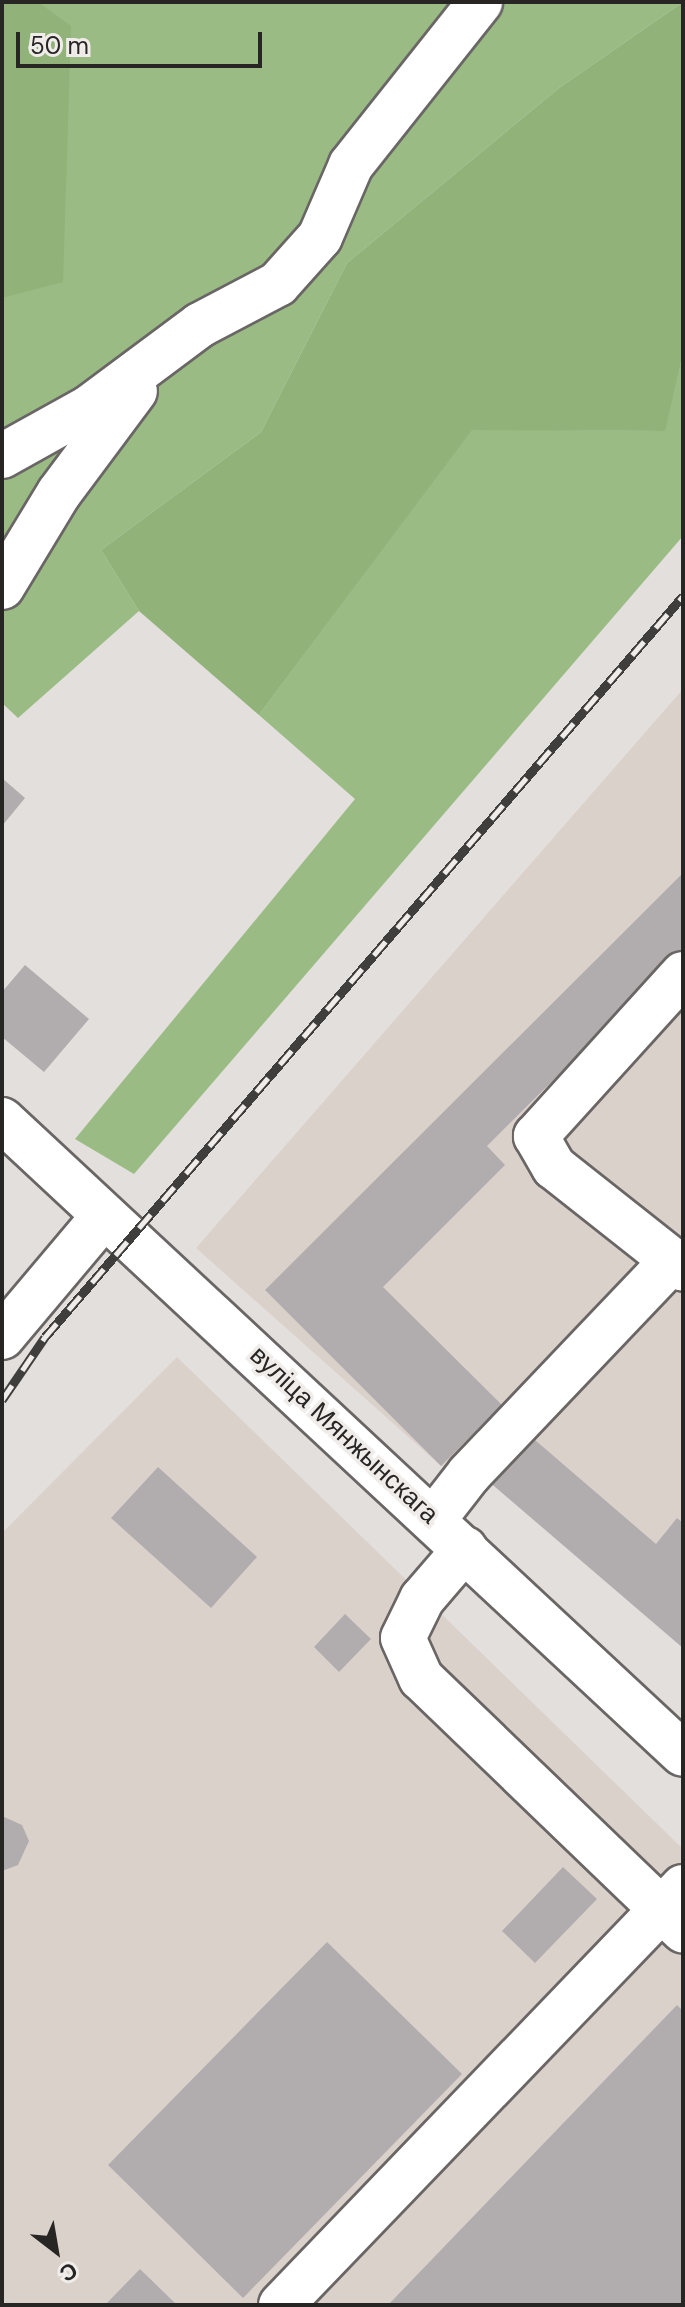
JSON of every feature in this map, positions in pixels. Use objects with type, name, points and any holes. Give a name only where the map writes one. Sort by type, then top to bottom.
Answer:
[{"type":"street","points":[[2,456],[90,407],[200,325],[278,284],[320,237],[351,165],[480,2]]},
{"type":"street","points":[[2,587],[119,407],[200,325]]},
{"type":"street","points":[[434,1519],[469,1474],[677,1265],[554,1167],[536,1136],[683,974]]},
{"type":"street","name":"вуліца Мянжынскага","points":[[2,1120],[683,1754]]},
{"type":"street","points":[[2,1337],[104,1216]]},
{"type":"street","points":[[281,2305],[676,1909],[421,1678],[403,1638],[422,1599],[465,1549]]},
{"type":"shaded area","points":[[683,689],[683,1648],[488,1480],[441,1466],[196,1248]]},
{"type":"shaded area","points":[[177,1357],[683,1849],[683,2305],[2,2305],[2,1533]]},
{"type":"green space","points":[[2,2],[683,2],[559,88],[347,263],[261,432],[101,550],[139,611],[18,718],[2,703]]},
{"type":"green space","points":[[2,2],[38,2],[71,26],[63,282],[2,298]]},
{"type":"green space","points":[[683,2],[683,354],[665,431],[472,430],[259,715],[139,611],[101,550],[261,432],[347,263],[559,88]]},
{"type":"green space","points":[[683,354],[683,536],[134,1174],[75,1139],[355,799],[259,715],[472,429],[664,431]]},
{"type":"building","points":[[2,778],[25,798],[2,826]]},
{"type":"building","points":[[683,873],[683,951],[487,1146],[505,1165],[383,1287],[502,1405],[441,1466],[265,1290]]},
{"type":"building","points":[[25,965],[89,1019],[44,1072],[2,1037],[2,992]]},
{"type":"building","points":[[528,1434],[656,1544],[677,1518],[683,1523],[683,1648],[487,1480]]},
{"type":"building","points":[[158,1467],[257,1557],[211,1608],[111,1518]]},
{"type":"building","points":[[345,1614],[371,1639],[339,1672],[314,1647]]},
{"type":"building","points":[[2,1816],[22,1825],[29,1841],[18,1865],[2,1871]]},
{"type":"building","points":[[563,1867],[597,1899],[535,1963],[502,1931]]},
{"type":"building","points":[[327,1942],[462,2074],[243,2298],[108,2165]]},
{"type":"building","points":[[677,2005],[683,2011],[683,2305],[388,2305]]},
{"type":"building","points":[[140,2269],[177,2305],[105,2305]]},
{"type":"railway","points":[[2,1400],[45,1337],[683,596]]}]
